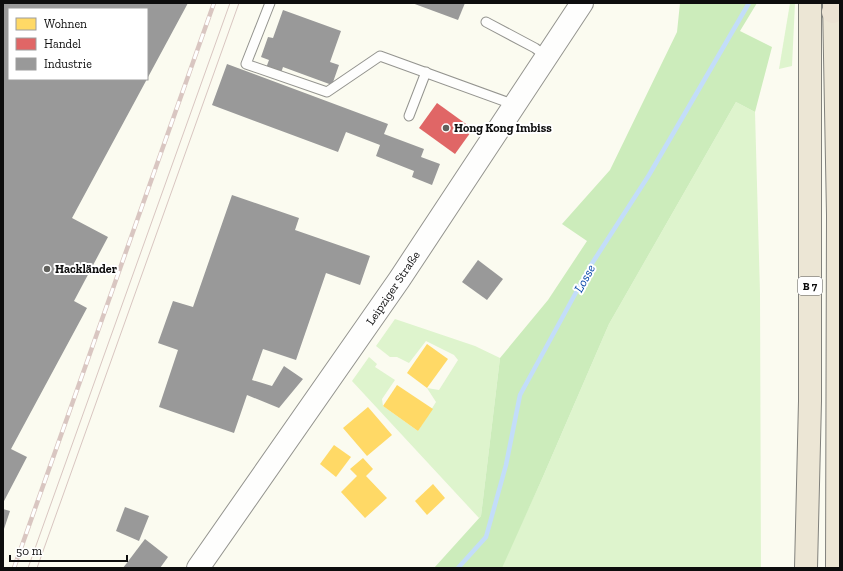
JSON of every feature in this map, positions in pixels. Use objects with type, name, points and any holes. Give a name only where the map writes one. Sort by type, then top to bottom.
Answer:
[{"type":"highway","name":"B 7","points":[[806,568],[810,401],[810,3]]},
{"type":"highway","name":"B 7","points":[[835,6],[838,215],[837,568]]},
{"type":"street","name":"Leipziger Straße","points":[[198,568],[399,280],[582,3]]},
{"type":"lane","points":[[270,3],[246,64],[327,92],[380,56],[515,105]]},
{"type":"lane","points":[[486,22],[535,48],[547,57]]},
{"type":"lane","points":[[409,116],[426,72]]},
{"type":"green space","points":[[680,3],[757,3],[740,31],[772,47],[755,112],[736,102],[609,324],[502,568],[434,568],[481,516],[500,358],[548,300],[587,241],[562,224],[610,170],[677,32]]},
{"type":"green space","points":[[790,3],[795,3],[792,66],[779,69]]},
{"type":"green space","points":[[736,102],[755,112],[760,293],[761,568],[501,568],[542,479],[609,324]]},
{"type":"green space","points":[[395,319],[475,346],[500,358],[481,516],[479,518],[352,381],[369,357],[377,364],[375,367],[395,380],[382,399],[383,406],[418,431],[436,402],[427,388],[439,390],[458,360],[454,355],[426,341],[409,363],[397,357],[390,357],[376,346]]},
{"type":"building: Wohnen","points":[[427,344],[448,359],[427,388],[407,373]]},
{"type":"building: Wohnen","points":[[397,385],[433,409],[418,431],[383,406]]},
{"type":"building: Wohnen","points":[[368,407],[392,435],[367,456],[343,428]]},
{"type":"building: Wohnen","points":[[334,445],[351,457],[336,477],[320,464]]},
{"type":"building: Wohnen","points":[[363,458],[373,469],[366,476],[387,498],[365,518],[341,492],[357,476],[350,469]]},
{"type":"building: Wohnen","points":[[433,484],[445,498],[427,515],[415,501]]},
{"type":"building: Handel","name":"Hong Kong Imbiss","points":[[437,103],[473,129],[455,154],[419,128]]},
{"type":"building: Industrie","name":"Hackländer","points":[[3,3],[188,3],[148,77],[148,8],[8,8],[8,80],[146,80],[72,218],[108,237],[74,301],[87,308],[11,449],[27,457],[3,503]]},
{"type":"building: Industrie","points":[[412,3],[465,3],[458,20]]},
{"type":"building: Industrie","points":[[283,10],[341,31],[330,62],[339,65],[332,85],[283,67],[281,73],[266,68],[269,60],[261,57],[268,37],[273,38]]},
{"type":"building: Industrie","points":[[227,64],[388,124],[384,134],[424,149],[421,157],[440,164],[432,185],[412,177],[414,171],[376,156],[380,145],[346,132],[338,152],[212,105]]},
{"type":"building: Industrie","points":[[232,195],[299,218],[295,230],[370,256],[360,285],[326,273],[296,360],[263,349],[252,380],[272,386],[284,366],[303,379],[279,408],[247,395],[234,433],[159,407],[178,350],[158,343],[173,301],[193,307]]},
{"type":"building: Industrie","points":[[478,260],[503,279],[487,300],[462,282]]},
{"type":"building: Industrie","points":[[125,507],[149,516],[139,541],[116,531]]},
{"type":"building: Industrie","points":[[3,509],[10,511],[3,532]]},
{"type":"building: Industrie","points":[[145,539],[168,557],[160,568],[123,568]]},
{"type":"waterway","name":"Losse","points":[[458,568],[486,537],[506,465],[520,395],[591,265],[649,175],[749,3]]},
{"type":"tram line","points":[[28,568],[230,3]]},
{"type":"tram line","points":[[37,568],[239,3]]},
{"type":"railway","points":[[14,568],[214,3]]},
{"type":"place","name":"Hong Kong Imbiss","points":[[446,128]]},
{"type":"place","name":"Hackländer","points":[[47,269]]}]
